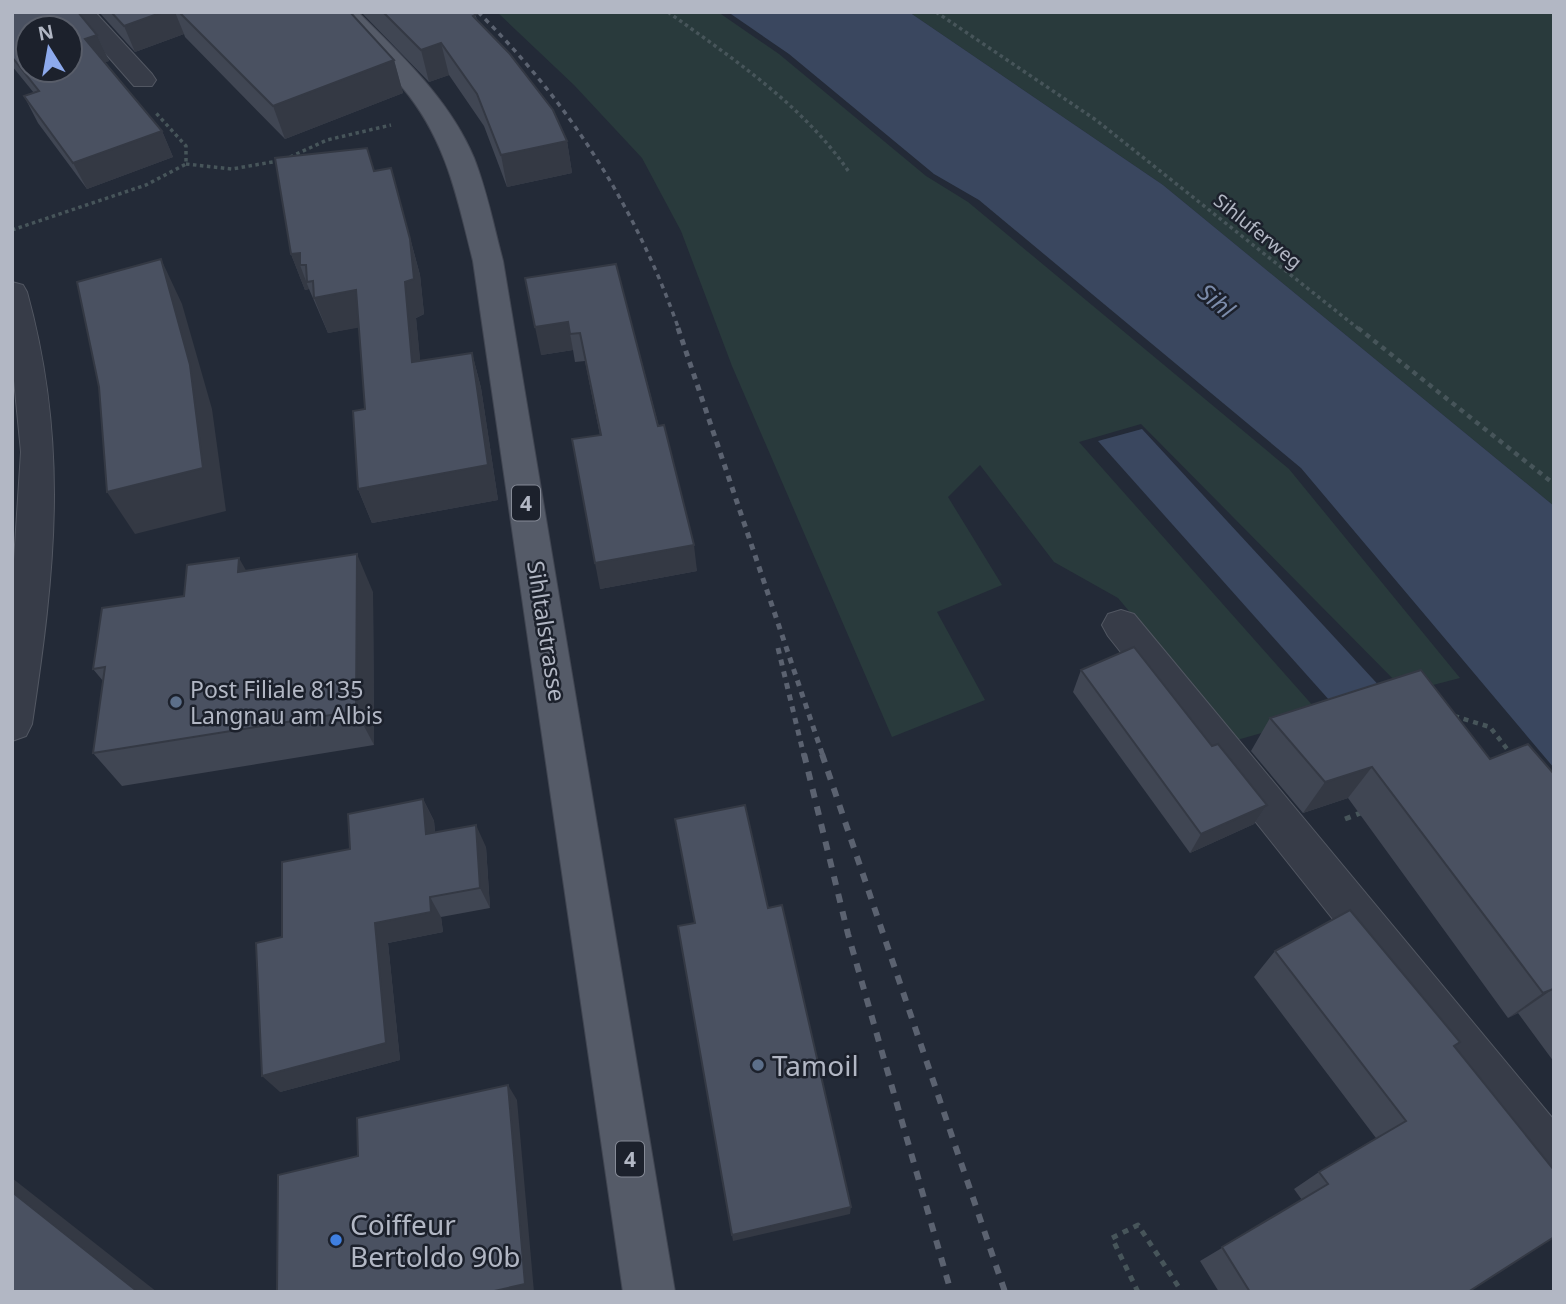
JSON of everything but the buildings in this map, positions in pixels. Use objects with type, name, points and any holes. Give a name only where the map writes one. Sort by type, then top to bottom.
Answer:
[{"type":"main road","name":"Sihltalstrasse","points":[[344,12],[408,78],[437,114],[460,158],[488,261],[649,1292]]},
{"type":"street","points":[[81,12],[143,80]]},
{"type":"street","points":[[12,292],[26,334],[38,456],[29,618],[12,724]]},
{"type":"street","points":[[1121,625],[1554,1159]]},
{"type":"path","points":[[668,12],[724,53],[830,141],[849,172]]},
{"type":"path","name":"Sihluferweg","points":[[936,12],[1096,120],[1554,484]]},
{"type":"path","points":[[143,80],[140,96],[186,146],[186,164]]},
{"type":"path","points":[[12,229],[146,185],[186,164],[223,171],[256,168],[288,158],[327,140],[437,114]]},
{"type":"path","points":[[1442,712],[1490,727],[1514,757]]},
{"type":"path","points":[[1296,838],[1373,807]]},
{"type":"path","points":[[1138,1292],[1112,1238],[1138,1225],[1181,1292]]},
{"type":"shaded area","points":[[497,12],[718,12],[779,54],[926,176],[968,202],[1289,469],[1460,678],[1406,692],[1141,424],[1079,442],[1322,716],[1237,740],[1118,598],[1054,562],[980,465],[948,497],[1002,585],[937,612],[985,700],[892,737],[732,366],[681,231],[642,158],[574,85]]},
{"type":"shaded area","points":[[909,12],[1554,12],[1554,506],[1163,185]]},
{"type":"water","name":"Sihl","points":[[728,12],[909,12],[1163,185],[1554,506],[1554,768],[1301,468],[979,200],[934,174],[789,54]]},
{"type":"water","points":[[1142,429],[1396,704],[1347,720],[1098,441]]},
{"type":"railway","points":[[478,12],[542,83],[597,159],[643,242],[679,330]]},
{"type":"railway","points":[[678,328],[823,756]]},
{"type":"railway","points":[[778,648],[804,756]]},
{"type":"railway","points":[[804,754],[848,934],[951,1292]]},
{"type":"railway","points":[[822,754],[1005,1292]]},
{"type":"place","name":"Post Filiale 8135 Langnau am Albis","points":[[176,702]]},
{"type":"place","name":"Tamoil","points":[[758,1065]]},
{"type":"place","name":"Coiffeur Bertoldo 90b","points":[[336,1240]]}]
